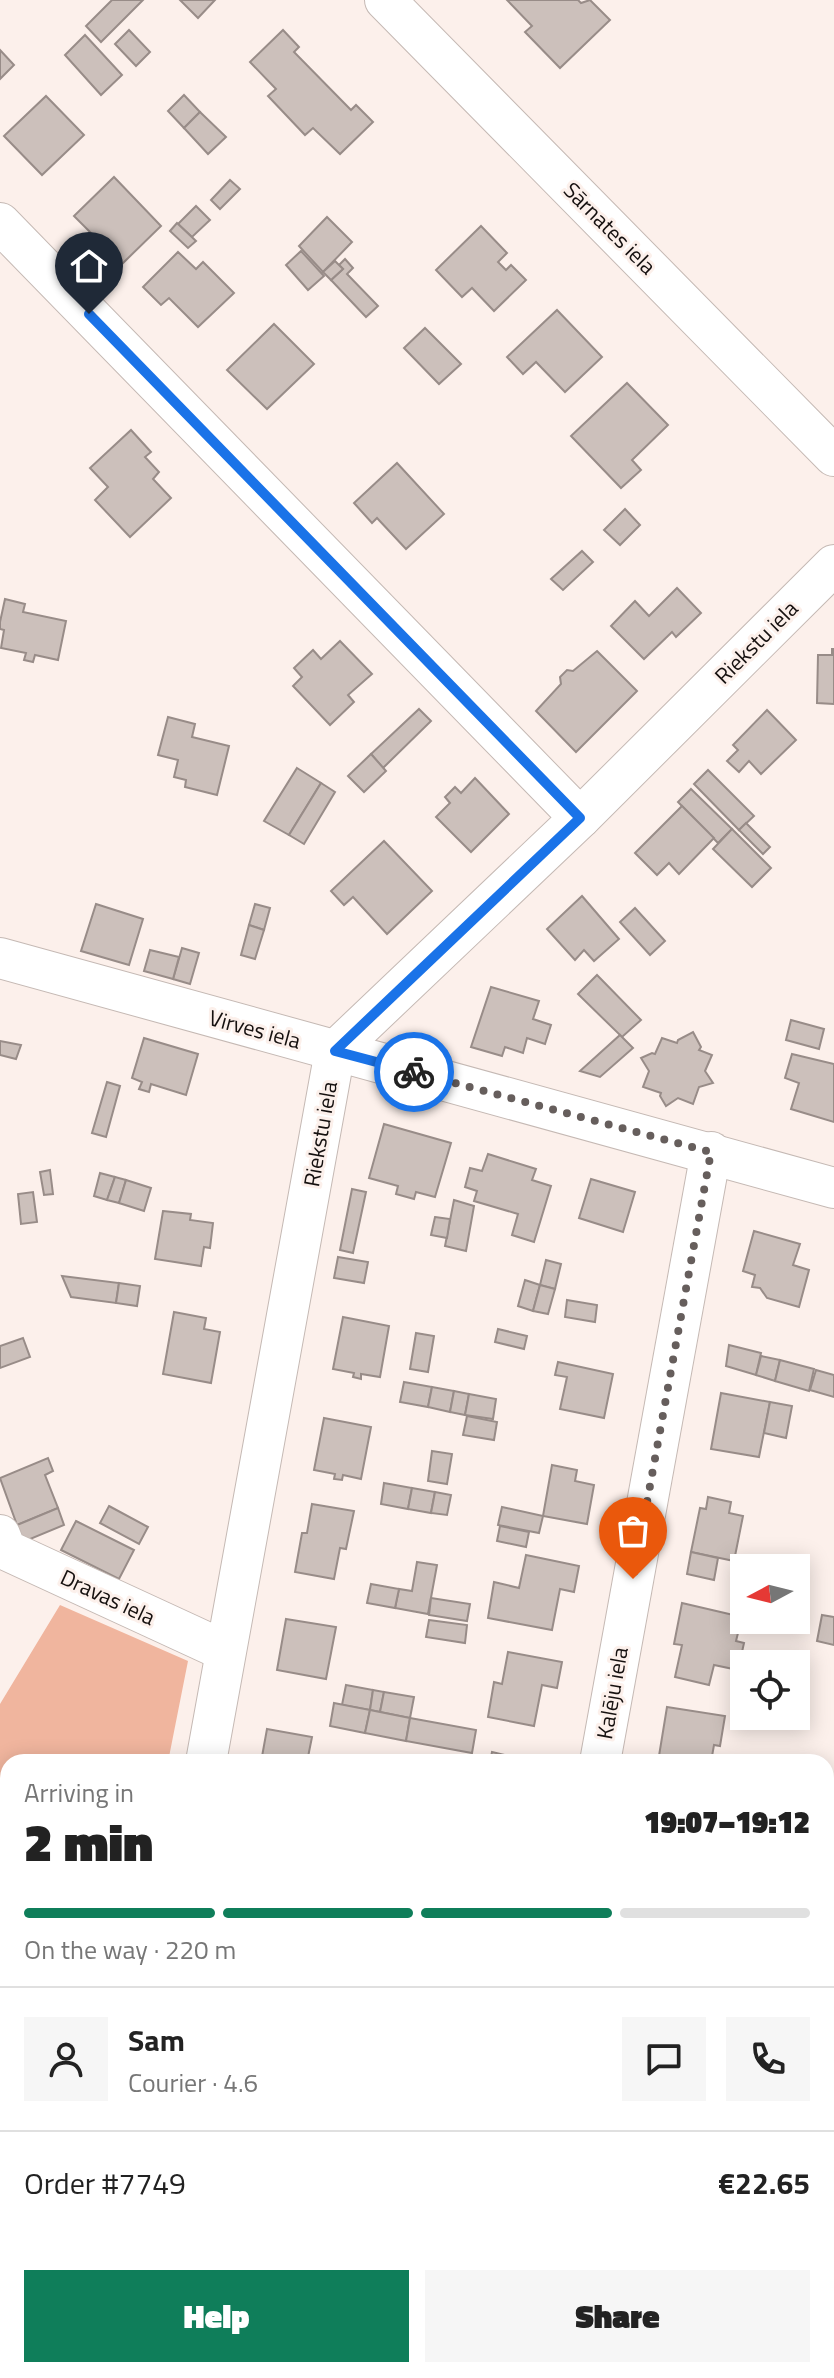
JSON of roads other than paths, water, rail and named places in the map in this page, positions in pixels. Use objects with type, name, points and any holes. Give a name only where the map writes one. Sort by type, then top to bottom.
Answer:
[{"type":"street","name":"Sārnates iela","points":[[385,0],[834,456]]},
{"type":"street","points":[[0,223],[580,818]]},
{"type":"street","name":"Riekstu iela","points":[[207,1754],[335,1051],[580,818],[834,565]]},
{"type":"street","name":"Virves iela","points":[[0,958],[834,1188]]},
{"type":"street","name":"Kalēju iela","points":[[601,1754],[711,1152]]},
{"type":"street","name":"Dravas iela","points":[[0,1535],[6,1550],[225,1651]]}]
